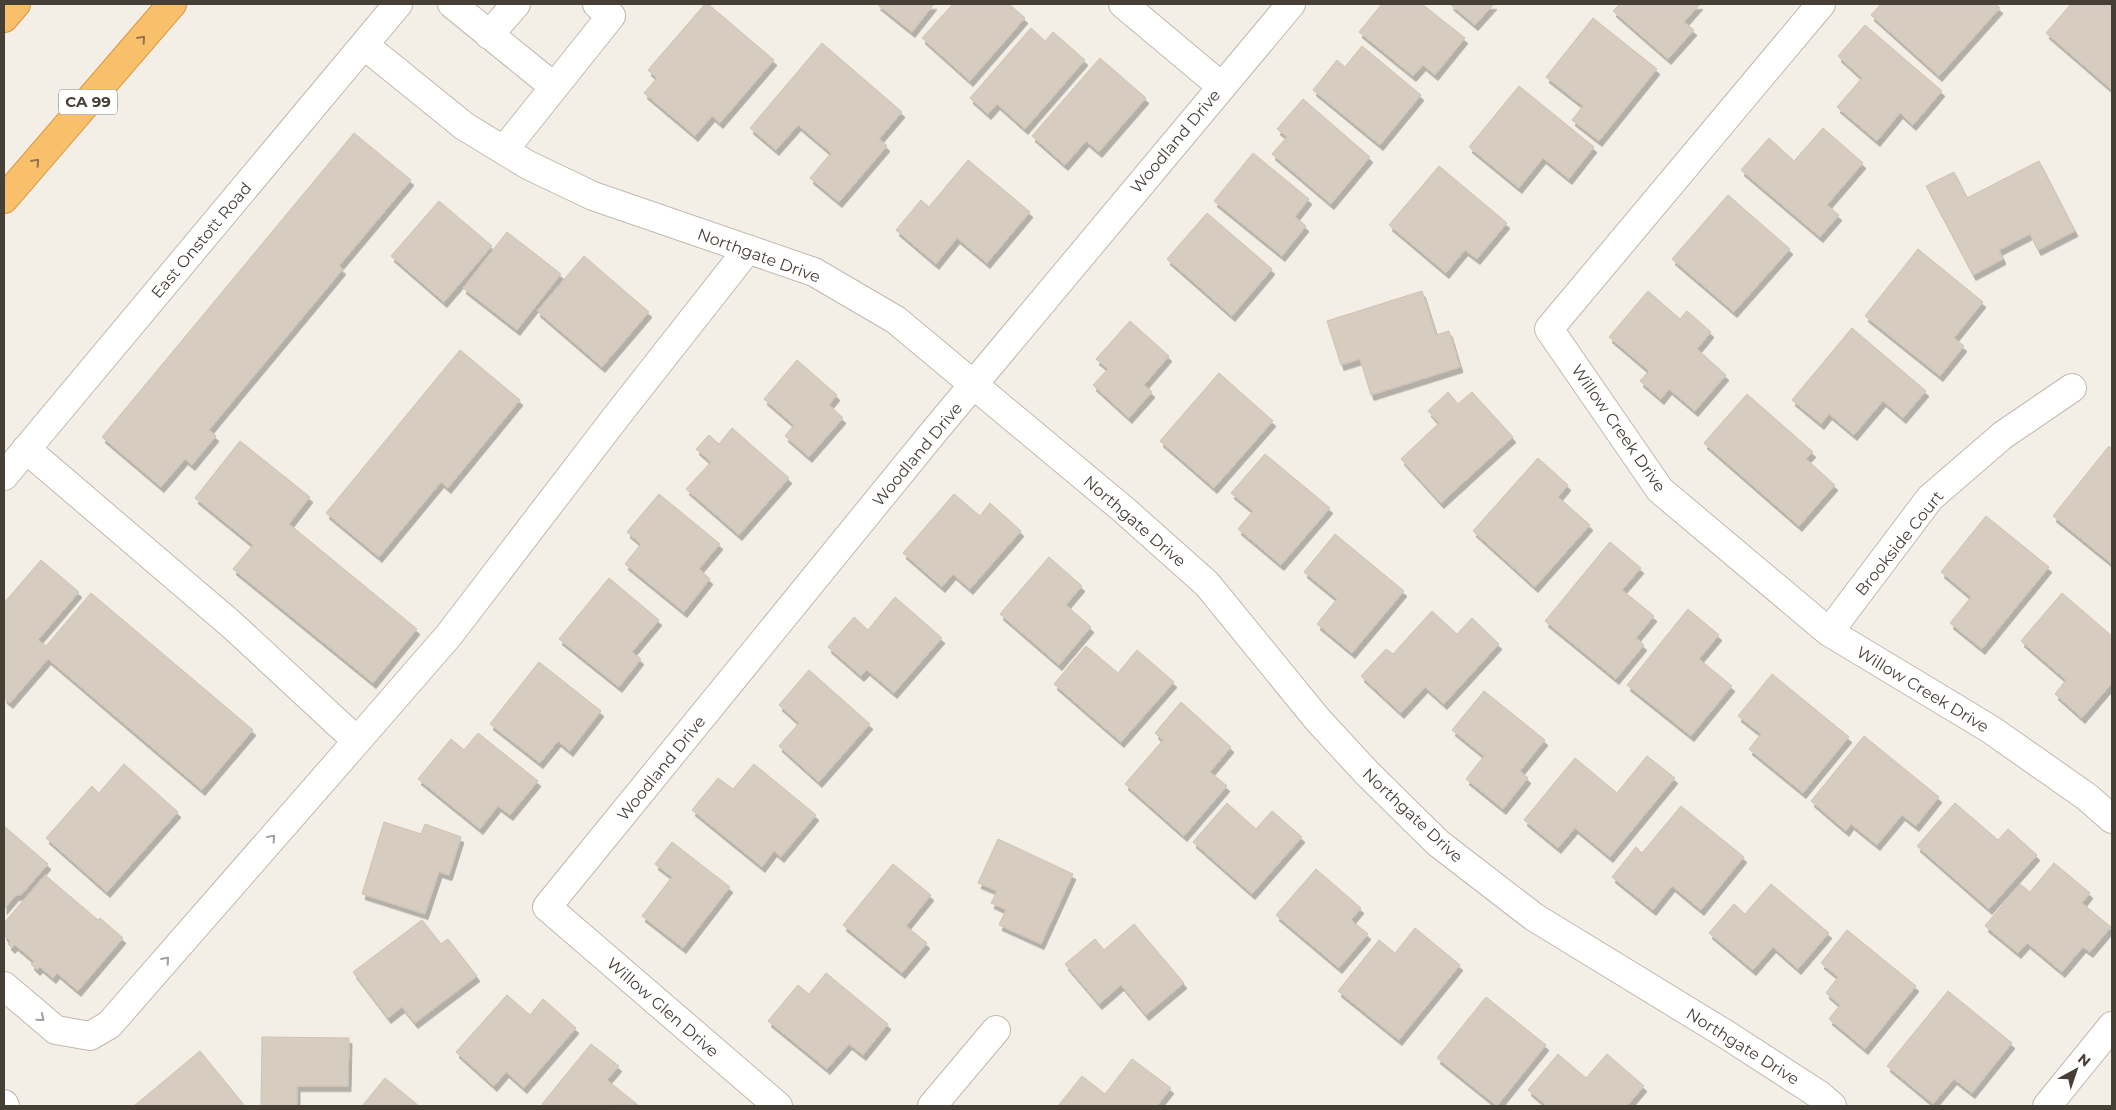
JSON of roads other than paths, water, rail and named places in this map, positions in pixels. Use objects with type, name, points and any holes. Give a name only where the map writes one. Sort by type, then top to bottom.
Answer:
[{"type":"highway","points":[[4,18],[16,4]]},
{"type":"highway","name":"CA 99","points":[[4,199],[172,4]]},
{"type":"street","name":"East Onstott Road","points":[[4,476],[398,4]]},
{"type":"street","points":[[452,4],[552,86]]},
{"type":"street","points":[[489,35],[516,4]]},
{"type":"street","points":[[504,150],[552,86],[610,16],[597,4]]},
{"type":"street","points":[[1123,4],[1220,86]]},
{"type":"street","name":"Woodland Drive","points":[[548,907],[974,384],[1290,4]]},
{"type":"street","name":"Willow Creek Drive","points":[[1821,4],[1549,329],[1660,490],[1829,632],[1990,730],[2087,798],[2112,819]]},
{"type":"street","name":"Northgate Drive","points":[[364,45],[464,126],[528,165],[593,196],[814,272],[896,320],[1124,510],[1207,584],[1324,726],[1367,773],[1438,843],[1534,917],[1727,1035],[1818,1094],[1832,1106]]},
{"type":"street","points":[[4,986],[56,1030],[90,1036],[109,1025],[448,635],[748,249]]},
{"type":"street","name":"Brookside Court","points":[[1829,632],[1930,498],[2003,435],[2072,388]]},
{"type":"street","points":[[26,449],[232,625],[357,741]]},
{"type":"street","name":"Willow Glen Drive","points":[[548,907],[778,1106]]},
{"type":"street","points":[[2046,1106],[2112,1026]]},
{"type":"street","points":[[932,1106],[996,1030]]}]
